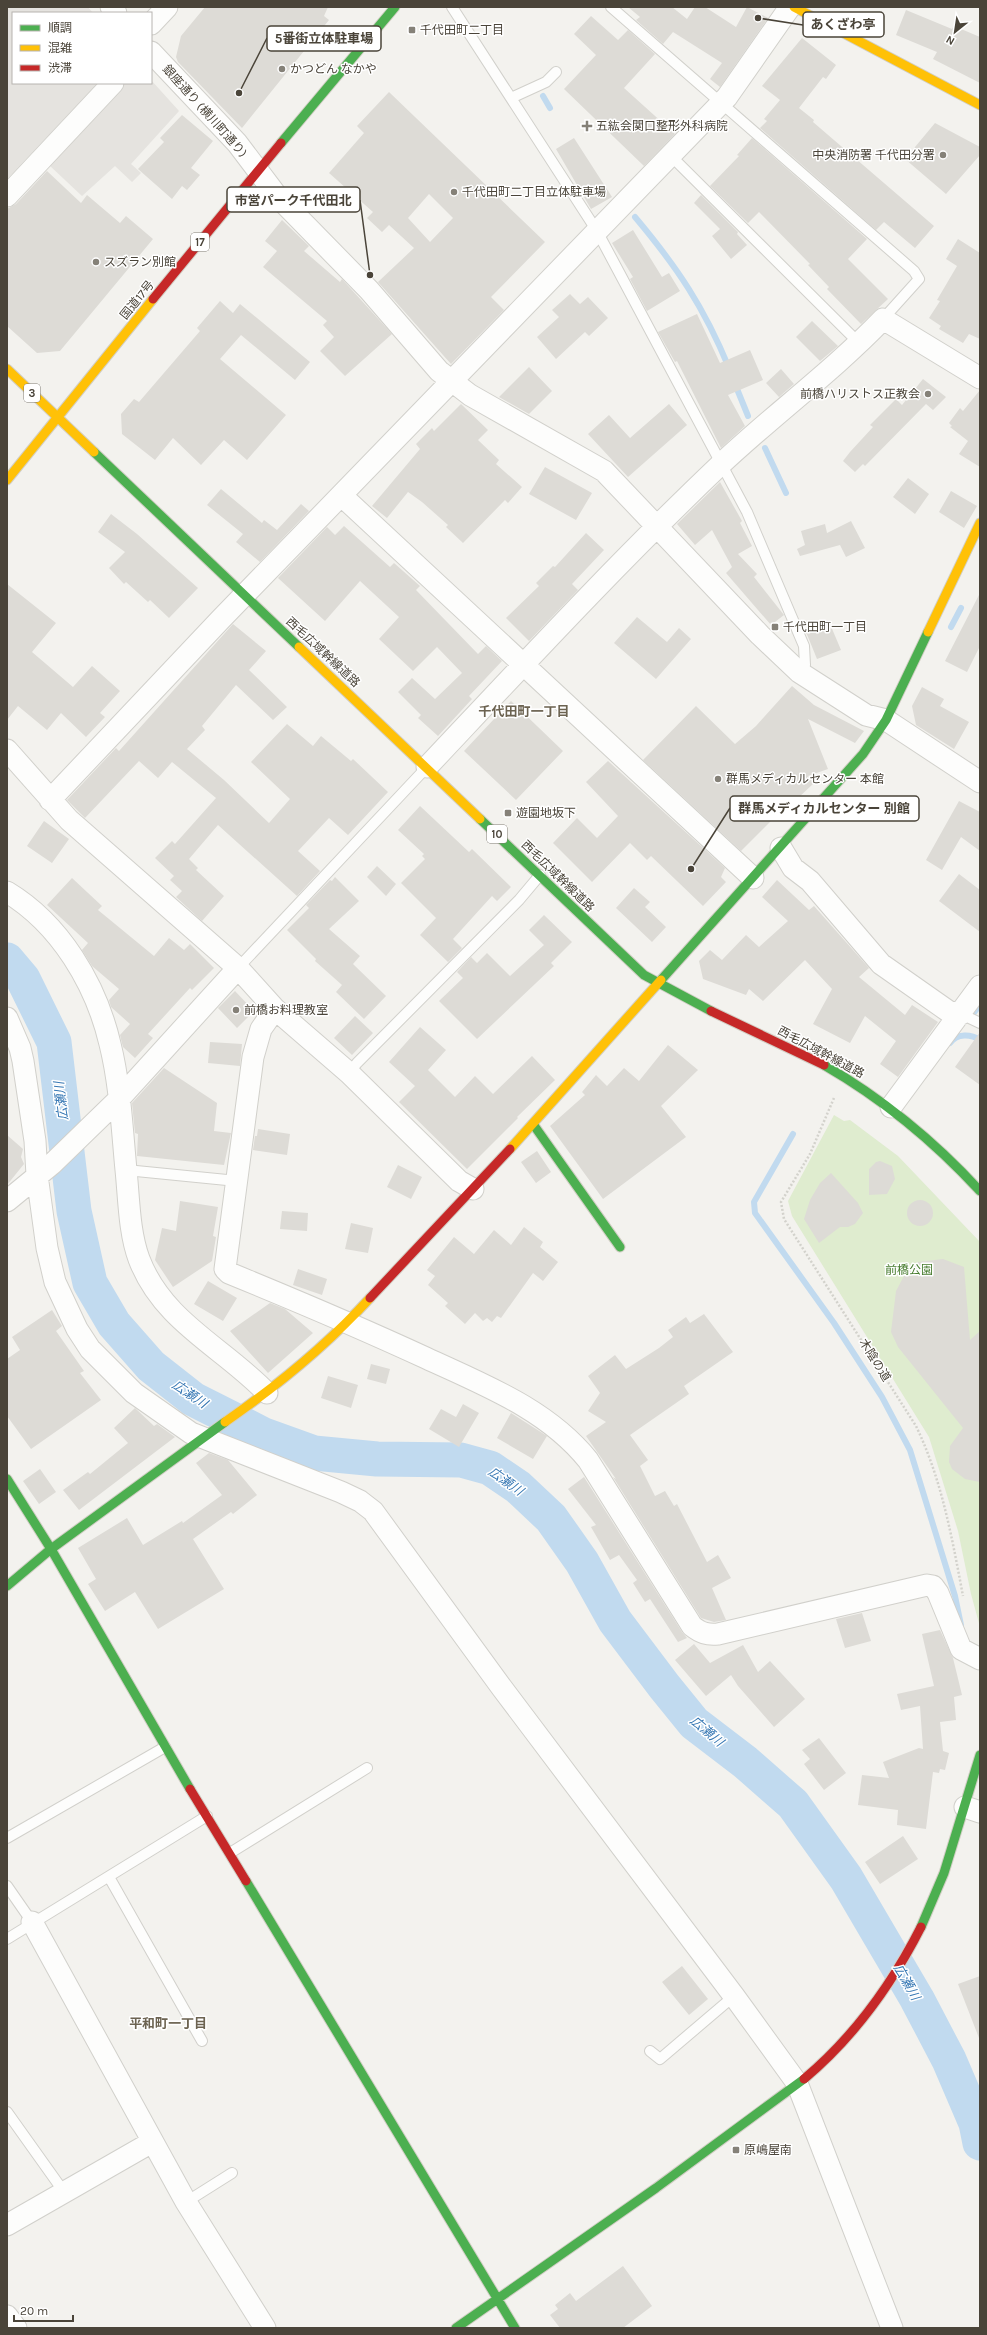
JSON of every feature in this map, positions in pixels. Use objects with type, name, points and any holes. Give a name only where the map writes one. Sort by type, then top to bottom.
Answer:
[{"type":"main road","name":"国道17号","points":[[7,480],[258,170],[395,7]]},
{"type":"main road","points":[[794,7],[980,105]]},
{"type":"main road","name":"3","points":[[7,368],[57,417]]},
{"type":"main road","name":"西毛広域幹線道路","points":[[57,417],[427,767],[626,959],[658,984],[817,1061],[891,1107],[935,1144],[980,1191]]},
{"type":"main road","points":[[7,1586],[51,1549],[207,1434],[248,1408],[348,1322],[533,1124],[781,848],[863,754],[886,720],[980,523]]},
{"type":"main road","points":[[533,1124],[620,1247]]},
{"type":"main road","points":[[7,1479],[51,1549],[165,1747],[497,2299],[516,2328]]},
{"type":"main road","points":[[456,2328],[671,2177],[797,2083],[844,2041],[881,1994],[915,1939],[972,1809],[980,1755]]},
{"type":"street","points":[[152,23],[167,7]]},
{"type":"street","points":[[50,800],[245,595],[721,102],[736,84],[790,7]]},
{"type":"street","name":"銀座通り (横川町通り)","points":[[152,53],[237,143],[278,196],[370,290],[420,350],[450,382],[470,396],[604,471],[760,635],[799,672],[866,715],[886,720],[980,782]]},
{"type":"street","points":[[7,196],[112,84]]},
{"type":"street","points":[[427,767],[523,665],[657,527],[721,464],[859,343],[883,318],[980,378]]},
{"type":"street","points":[[342,496],[754,878]]},
{"type":"street","points":[[7,750],[69,820],[238,968],[276,1008],[349,1073],[459,1181],[473,1189]]},
{"type":"street","points":[[781,848],[793,868],[810,881],[881,964],[948,1011],[961,1014]]},
{"type":"street","points":[[7,892],[41,919],[61,941],[80,968],[100,1010],[110,1044],[119,1099],[131,1222],[139,1259],[151,1285],[171,1312],[252,1377],[267,1393]]},
{"type":"street","points":[[7,1201],[45,1170],[119,1099],[238,968]]},
{"type":"street","points":[[891,1107],[961,1014],[980,986]]},
{"type":"street","points":[[276,1008],[261,1029],[253,1056],[225,1269],[229,1273],[348,1322],[516,1401],[559,1430],[575,1444],[588,1460],[692,1626],[700,1632],[708,1635],[718,1634],[927,1584],[933,1586],[938,1593],[961,1649],[980,1659]]},
{"type":"street","points":[[7,1018],[21,1054],[35,1141],[45,1170],[47,1248],[55,1282],[77,1329],[90,1349],[134,1393],[161,1414],[191,1433],[207,1434],[341,1492],[360,1501],[373,1511],[502,1688],[734,1996],[797,2083],[892,2328]]},
{"type":"street","points":[[32,1922],[186,2202],[265,2328]]},
{"type":"street","points":[[7,2225],[152,2142]]},
{"type":"street","points":[[7,2316],[16,2328]]},
{"type":"lane","points":[[452,7],[596,231],[747,512],[804,646],[805,665],[799,672]]},
{"type":"lane","points":[[611,7],[914,271],[918,279],[883,318]]},
{"type":"lane","points":[[510,98],[546,82],[556,72]]},
{"type":"lane","points":[[670,155],[859,343]]},
{"type":"lane","points":[[238,968],[427,767]]},
{"type":"lane","points":[[349,1073],[519,900],[540,875]]},
{"type":"lane","points":[[961,1014],[980,1023]]},
{"type":"lane","points":[[126,1170],[237,1181]]},
{"type":"lane","points":[[7,1838],[165,1747]]},
{"type":"lane","points":[[230,1853],[367,1768]]},
{"type":"lane","points":[[7,1938],[207,1816]]},
{"type":"lane","points":[[109,1877],[202,2041]]},
{"type":"lane","points":[[7,1886],[32,1922]]},
{"type":"lane","points":[[650,2051],[660,2060],[734,1996]]},
{"type":"lane","points":[[7,2112],[59,2185],[63,2193]]},
{"type":"lane","points":[[186,2202],[232,2173]]},
{"type":"path","name":"木陰の道","points":[[834,1098],[810,1154],[781,1202],[784,1219],[916,1426],[931,1457],[950,1529],[963,1598]]},
{"type":"green space","name":"前橋公園","points":[[834,1115],[844,1121],[850,1120],[898,1156],[980,1242],[980,1627],[971,1594],[958,1531],[929,1437],[792,1216],[788,1201]]},
{"type":"shaded area","points":[[7,7],[88,7],[92,12],[12,12],[12,84],[97,84],[7,179]]},
{"type":"shaded area","points":[[152,81],[179,111],[131,164],[141,173],[132,182],[115,166],[82,196],[48,164],[123,84],[152,84]]},
{"type":"building","points":[[205,7],[328,7],[324,16],[329,20],[242,128],[178,62],[176,57],[181,36]]},
{"type":"building","points":[[628,7],[672,7],[687,19],[695,7],[705,7],[736,27],[747,7],[768,18],[720,87],[710,79],[722,63],[673,32],[663,44],[636,20],[640,17]]},
{"type":"building","points":[[906,10],[952,29],[954,26],[980,37],[980,83],[933,59],[937,52],[896,35]]},
{"type":"building","points":[[591,16],[618,40],[628,30],[655,54],[624,88],[675,134],[644,166],[564,89],[596,55],[574,34]]},
{"type":"building","points":[[802,38],[836,65],[826,79],[823,77],[799,108],[814,120],[813,122],[934,226],[915,248],[884,222],[876,230],[760,128],[767,121],[764,119],[780,100],[762,86]]},
{"type":"building","points":[[389,92],[545,242],[491,297],[504,310],[451,364],[378,282],[414,248],[389,225],[382,232],[367,218],[373,212],[329,173],[364,133],[357,126]],"holes":[[[429,194],[453,218],[430,242],[408,218]]]},
{"type":"building","points":[[182,115],[213,141],[191,168],[200,175],[187,190],[182,186],[172,199],[138,169],[164,142],[160,138]]},
{"type":"building","points":[[935,123],[980,147],[980,155],[946,194],[905,159]]},
{"type":"building","points":[[574,138],[612,197],[591,209],[556,149]]},
{"type":"building","points":[[752,138],[867,239],[848,259],[888,299],[861,324],[827,289],[829,287],[808,265],[810,264],[759,212],[748,223],[710,186],[739,156],[737,155]]},
{"type":"building","points":[[47,171],[81,203],[87,195],[120,223],[126,216],[153,239],[60,351],[37,353],[7,326],[7,209],[16,204]]},
{"type":"building","points":[[701,195],[738,232],[737,234],[747,245],[731,259],[712,236],[720,229],[694,203]]},
{"type":"building","points":[[282,220],[309,246],[304,251],[340,282],[342,279],[392,334],[345,376],[320,351],[334,337],[323,325],[327,321],[263,267],[277,251],[265,241]]},
{"type":"building","points":[[633,230],[662,277],[669,273],[680,291],[647,311],[630,279],[633,277],[612,243]]},
{"type":"building","points":[[958,239],[980,253],[980,339],[969,334],[963,343],[939,329],[941,326],[929,318],[940,301],[937,300],[957,266],[946,259]]},
{"type":"building","points":[[570,294],[580,304],[588,297],[608,318],[589,336],[585,332],[556,359],[537,337],[559,317],[552,310]]},
{"type":"building","points":[[220,301],[233,313],[240,304],[310,362],[295,380],[241,335],[220,359],[286,415],[247,460],[224,440],[201,465],[173,438],[155,460],[122,434],[121,414],[134,399],[139,402],[200,331],[197,328]]},
{"type":"building","points":[[697,314],[720,363],[750,350],[763,380],[728,395],[745,426],[721,448],[677,361],[675,362],[658,332]]},
{"type":"building","points":[[812,321],[838,346],[820,361],[796,337]]},
{"type":"building","points":[[529,367],[552,391],[529,414],[499,397]]},
{"type":"building","points":[[781,369],[794,384],[779,397],[766,383]]},
{"type":"building","points":[[923,379],[946,397],[933,410],[926,404],[865,466],[863,464],[855,472],[843,461],[873,427],[870,425],[896,399],[902,405]]},
{"type":"building","points":[[980,390],[980,467],[959,454],[968,441],[950,427],[952,426],[949,423],[960,408],[963,411]]},
{"type":"building","points":[[461,404],[488,430],[478,440],[499,460],[496,464],[522,487],[508,503],[505,500],[463,543],[446,527],[448,525],[408,492],[387,518],[372,506],[420,449],[416,444],[432,428],[434,431]]},
{"type":"building","points":[[669,404],[687,425],[628,477],[588,434],[609,415],[630,438]]},
{"type":"building","points":[[545,467],[592,493],[576,520],[529,494]]},
{"type":"building","points":[[908,478],[929,494],[915,514],[893,497]]},
{"type":"building","points":[[720,482],[742,521],[740,523],[752,546],[738,554],[757,574],[754,577],[784,615],[771,625],[726,573],[732,567],[712,530],[695,545],[677,524]]},
{"type":"building","points":[[221,489],[262,523],[264,520],[277,530],[301,504],[309,511],[260,562],[236,542],[243,534],[207,505]]},
{"type":"building","points":[[951,491],[977,506],[964,528],[939,512]]},
{"type":"building","points":[[111,514],[137,534],[198,588],[169,618],[150,600],[148,602],[126,582],[124,584],[109,568],[125,552],[98,532]]},
{"type":"building","points":[[851,521],[865,548],[846,557],[840,545],[800,556],[797,549],[805,545],[801,531],[825,524],[827,533]]},
{"type":"building","points":[[344,526],[390,567],[394,563],[420,586],[416,590],[478,654],[486,646],[502,661],[469,696],[472,699],[438,736],[418,718],[421,715],[398,692],[412,678],[435,699],[462,673],[437,647],[413,671],[379,639],[399,617],[360,581],[325,621],[278,578],[327,527],[335,535]]},
{"type":"building","points":[[586,533],[604,550],[572,584],[578,590],[529,641],[506,618],[539,586],[536,583],[553,566],[555,567]]},
{"type":"building","points":[[7,584],[56,623],[32,652],[73,687],[92,666],[120,691],[100,713],[105,717],[86,737],[61,713],[47,730],[18,706],[7,720]]},
{"type":"building","points":[[980,593],[980,646],[967,672],[945,661]]},
{"type":"building","points":[[637,617],[667,642],[679,628],[691,639],[656,679],[614,643]]},
{"type":"building","points":[[233,624],[266,651],[249,670],[287,707],[273,720],[236,685],[202,726],[205,730],[187,749],[224,780],[269,823],[290,799],[251,762],[287,724],[313,746],[321,736],[351,761],[353,759],[388,792],[348,835],[329,818],[298,851],[320,871],[297,896],[218,825],[189,859],[198,868],[196,870],[224,896],[202,921],[176,897],[182,891],[170,880],[174,876],[155,858],[172,841],[175,844],[216,798],[172,762],[158,778],[139,761],[85,818],[67,800],[116,748],[119,751]]},
{"type":"building","points":[[830,624],[841,650],[817,659],[806,632]]},
{"type":"building","name":"群馬メディカルセンター 本館","points":[[792,686],[814,705],[864,731],[855,743],[808,719],[828,769],[808,776],[814,783],[797,799],[795,797],[741,851],[643,760],[696,706],[735,744],[756,726]]},
{"type":"building","points":[[922,687],[944,699],[940,706],[969,722],[954,749],[916,725],[912,706]]},
{"type":"building","points":[[511,701],[563,751],[516,800],[464,751]]},
{"type":"building","points":[[608,761],[725,868],[721,877],[726,882],[703,906],[651,856],[647,860],[630,843],[592,882],[553,843],[577,818],[597,838],[618,816],[586,782]]},
{"type":"building","points":[[959,801],[980,812],[980,851],[961,837],[942,870],[926,860]]},
{"type":"building","points":[[420,806],[469,852],[472,849],[511,887],[497,901],[492,896],[453,939],[462,948],[448,962],[420,935],[436,918],[401,883],[425,859],[422,856],[424,854],[398,830]]},
{"type":"building","points":[[44,821],[69,839],[52,863],[27,846]]},
{"type":"building","points":[[377,866],[396,884],[386,896],[367,877]]},
{"type":"building","points":[[959,874],[980,890],[980,932],[939,901]]},
{"type":"building","points":[[335,877],[359,901],[329,929],[360,956],[353,964],[386,996],[364,1019],[336,992],[342,985],[315,961],[316,959],[287,930],[309,908],[306,905],[330,880],[332,881]]},
{"type":"building","points":[[72,878],[102,906],[98,910],[154,956],[169,938],[184,950],[190,944],[214,968],[192,990],[190,988],[148,1034],[153,1038],[135,1058],[123,1047],[120,1035],[130,1024],[111,1007],[109,1000],[119,989],[92,966],[82,950],[88,943],[47,905]]},
{"type":"building","points":[[777,880],[809,910],[814,906],[869,968],[859,977],[905,1015],[912,1005],[938,1022],[898,1077],[880,1064],[896,1041],[865,1016],[850,1043],[813,1024],[832,989],[805,960],[763,1001],[749,989],[746,995],[703,979],[699,961],[710,950],[722,960],[746,935],[759,947],[788,921],[762,897]]},
{"type":"building","points":[[634,888],[650,902],[645,907],[666,927],[652,942],[616,908]]},
{"type":"building","points":[[544,915],[572,942],[551,963],[554,966],[477,1039],[439,1001],[463,978],[457,972],[471,957],[477,963],[487,953],[510,976],[544,945],[529,930]]},
{"type":"building","name":"前橋お料理教室","points":[[235,991],[254,1011],[237,1028],[218,1008]]},
{"type":"building","points":[[355,1016],[373,1033],[352,1055],[334,1038]]},
{"type":"building","points":[[420,1027],[446,1050],[428,1070],[455,1097],[475,1076],[493,1094],[532,1056],[555,1080],[467,1169],[399,1102],[415,1086],[389,1062]]},
{"type":"building","points":[[980,1032],[980,1085],[955,1067]]},
{"type":"building","points":[[210,1042],[242,1044],[240,1066],[208,1063]]},
{"type":"building","points":[[668,1045],[698,1070],[661,1106],[686,1137],[603,1199],[550,1126],[585,1095],[582,1092],[596,1075],[607,1086],[624,1068],[639,1081]]},
{"type":"building","points":[[164,1068],[217,1103],[214,1131],[231,1133],[224,1165],[137,1156],[138,1134],[135,1133],[132,1103]]},
{"type":"building","points":[[258,1129],[290,1134],[287,1155],[253,1150],[255,1136],[257,1136]]},
{"type":"building","points":[[7,1135],[23,1149],[21,1157],[24,1164],[7,1185]]},
{"type":"building","points":[[537,1151],[551,1172],[536,1183],[521,1162]]},
{"type":"building","points":[[880,1161],[892,1166],[895,1179],[887,1194],[869,1195],[869,1169],[876,1162]]},
{"type":"building","points":[[398,1165],[422,1177],[411,1199],[387,1187]]},
{"type":"building","points":[[831,1173],[858,1203],[863,1213],[855,1224],[848,1227],[840,1227],[819,1243],[804,1219],[810,1200],[820,1183]]},
{"type":"building","points":[[920,1200],[929,1204],[933,1213],[929,1222],[920,1226],[911,1222],[907,1213],[911,1204]]},
{"type":"building","points":[[180,1201],[218,1207],[213,1236],[216,1237],[212,1261],[173,1287],[155,1260],[162,1228],[176,1231]]},
{"type":"building","points":[[282,1211],[308,1213],[307,1231],[280,1229]]},
{"type":"building","points":[[351,1223],[373,1228],[368,1253],[345,1249]]},
{"type":"building","points":[[524,1227],[543,1242],[540,1247],[558,1262],[543,1281],[533,1273],[501,1318],[497,1316],[492,1322],[487,1318],[483,1321],[475,1313],[465,1324],[445,1306],[448,1303],[428,1285],[435,1276],[427,1270],[454,1237],[474,1254],[494,1230],[511,1245]]},
{"type":"building","points":[[943,1259],[964,1267],[970,1340],[980,1331],[980,1482],[965,1479],[952,1469],[949,1462],[950,1446],[963,1428],[898,1347],[891,1332],[896,1291],[905,1274],[918,1262]]},
{"type":"building","points":[[298,1269],[327,1279],[322,1295],[293,1285]]},
{"type":"building","points":[[208,1281],[237,1298],[223,1321],[194,1304]]},
{"type":"building","points":[[270,1303],[285,1309],[313,1333],[268,1373],[230,1331]]},
{"type":"building","points":[[52,1310],[62,1326],[56,1331],[84,1371],[80,1373],[101,1400],[31,1449],[7,1416],[7,1359],[20,1350],[12,1337]]},
{"type":"building","points":[[704,1314],[733,1352],[684,1386],[689,1394],[630,1435],[648,1460],[640,1466],[655,1496],[665,1491],[674,1506],[677,1504],[707,1562],[718,1555],[731,1578],[712,1588],[726,1620],[714,1622],[701,1618],[613,1477],[616,1479],[586,1436],[606,1422],[588,1411],[600,1393],[588,1376],[615,1355],[626,1369],[659,1348],[673,1337],[668,1330],[686,1317],[690,1323]]},
{"type":"building","points":[[371,1364],[390,1369],[386,1384],[367,1379]]},
{"type":"building","points":[[328,1376],[358,1385],[351,1408],[321,1398]]},
{"type":"building","points":[[463,1404],[479,1413],[459,1447],[429,1429],[441,1409],[456,1417]]},
{"type":"building","points":[[135,1408],[154,1426],[157,1424],[175,1437],[79,1510],[63,1490],[88,1472],[90,1474],[128,1443],[114,1428]]},
{"type":"building","points":[[511,1413],[547,1436],[533,1459],[497,1438]]},
{"type":"building","points":[[209,1453],[228,1460],[257,1495],[233,1514],[231,1512],[193,1539],[224,1589],[158,1629],[135,1592],[105,1611],[88,1584],[96,1579],[78,1548],[127,1518],[143,1545],[182,1521],[183,1523],[222,1495],[196,1463]]},
{"type":"building","points":[[40,1469],[56,1492],[39,1504],[23,1481]]},
{"type":"building","points":[[584,1477],[687,1638],[678,1642],[650,1599],[645,1602],[633,1583],[637,1580],[619,1555],[610,1560],[591,1527],[596,1525],[568,1489]]},
{"type":"building","points":[[862,1613],[871,1641],[845,1648],[836,1619]]},
{"type":"building","points":[[940,1630],[953,1658],[962,1695],[954,1697],[956,1720],[940,1722],[943,1751],[949,1753],[945,1770],[940,1769],[939,1773],[933,1772],[926,1829],[897,1825],[898,1810],[858,1805],[862,1775],[889,1778],[883,1762],[919,1748],[923,1749],[920,1706],[901,1710],[897,1694],[934,1686],[922,1634]]},
{"type":"building","points":[[694,1644],[710,1663],[743,1645],[758,1672],[770,1661],[805,1699],[774,1727],[738,1686],[731,1675],[706,1696],[675,1660]]},
{"type":"building","points":[[819,1738],[846,1773],[824,1790],[804,1764],[810,1759],[802,1750]]},
{"type":"building","points":[[903,1836],[918,1859],[880,1884],[865,1862]]},
{"type":"building","points":[[682,1966],[708,1999],[689,2015],[662,1982]]},
{"type":"building","points":[[980,1976],[980,2038],[979,2038],[958,1984]]},
{"type":"building","points":[[623,2266],[652,2306],[623,2328],[560,2328],[550,2315],[558,2309],[555,2305],[570,2293],[576,2301]]},
{"type":"waterway","points":[[543,96],[550,108]]},
{"type":"waterway","points":[[635,217],[664,253],[688,288],[710,326],[729,368]]},
{"type":"waterway","points":[[735,384],[748,416]]},
{"type":"waterway","points":[[765,448],[786,493]]},
{"type":"waterway","points":[[951,627],[961,608]]},
{"type":"waterway","name":"広瀬川","points":[[7,960],[23,979],[54,1042],[74,1211],[90,1283],[114,1324],[151,1366],[193,1399],[264,1435],[314,1453],[377,1459],[461,1460],[490,1468],[518,1487],[551,1518],[582,1562],[615,1621],[694,1723],[745,1762],[793,1804],[846,1878],[917,1999],[949,2060],[976,2123],[980,2143]]},
{"type":"waterway","points":[[968,1020],[980,1005]]},
{"type":"waterway","points":[[950,1043],[956,1037],[960,1036],[968,1036],[980,1040]]},
{"type":"waterway","points":[[793,1134],[754,1202],[755,1213],[834,1323],[882,1397],[910,1450],[955,1596],[961,1625]]},
{"type":"traffic: fast","points":[[281,143],[395,7]]},
{"type":"traffic: fast","points":[[94,452],[299,647]]},
{"type":"traffic: fast","points":[[661,980],[863,754],[886,720],[928,632]]},
{"type":"traffic: fast","points":[[480,819],[644,975],[711,1011]]},
{"type":"traffic: fast","points":[[824,1065],[867,1092],[907,1122],[945,1155],[980,1191]]},
{"type":"traffic: fast","points":[[533,1124],[620,1247]]},
{"type":"traffic: fast","points":[[7,1586],[51,1549],[225,1422]]},
{"type":"traffic: fast","points":[[7,1479],[51,1549],[190,1789]]},
{"type":"traffic: fast","points":[[921,1927],[944,1873],[980,1755]]},
{"type":"traffic: fast","points":[[246,1881],[515,2328]]},
{"type":"traffic: fast","points":[[456,2328],[656,2188],[804,2079]]},
{"type":"traffic: slow","points":[[794,7],[980,105]]},
{"type":"traffic: slow","points":[[7,480],[153,299]]},
{"type":"traffic: slow","points":[[7,369],[94,452]]},
{"type":"traffic: slow","points":[[928,632],[980,523]]},
{"type":"traffic: slow","points":[[299,647],[480,819]]},
{"type":"traffic: slow","points":[[510,1149],[661,980]]},
{"type":"traffic: slow","points":[[225,1422],[264,1394],[301,1364],[337,1332],[370,1298]]},
{"type":"traffic: jam","points":[[153,299],[281,143]]},
{"type":"traffic: jam","points":[[711,1011],[824,1065]]},
{"type":"traffic: jam","points":[[370,1298],[510,1149]]},
{"type":"traffic: jam","points":[[190,1789],[246,1881]]},
{"type":"traffic: jam","points":[[804,2079],[839,2046],[870,2009],[898,1969],[921,1927]]},
{"type":"place","name":"あくざわ亭","points":[[758,18]]},
{"type":"place","name":"千代田町二丁目","points":[[412,30]]},
{"type":"place","name":"かつどん なかや","points":[[282,69]]},
{"type":"place","name":"5番街立体駐車場","points":[[239,93]]},
{"type":"place","name":"五紘会関口整形外科病院","points":[[587,126]]},
{"type":"place","name":"中央消防署 千代田分署","points":[[943,155]]},
{"type":"place","name":"千代田町二丁目立体駐車場","points":[[454,192]]},
{"type":"place","name":"スズラン別館","points":[[96,262]]},
{"type":"place","name":"市営パーク千代田北","points":[[370,275]]},
{"type":"place","name":"前橋ハリストス正教会","points":[[928,394]]},
{"type":"place","name":"千代田町一丁目","points":[[775,627]]},
{"type":"place","name":"群馬メディカルセンター 本館","points":[[718,779]]},
{"type":"place","name":"遊園地坂下","points":[[508,813]]},
{"type":"place","name":"群馬メディカルセンター 別館","points":[[691,869]]},
{"type":"place","name":"前橋お料理教室","points":[[236,1010]]},
{"type":"place","name":"原嶋屋南","points":[[736,2150]]},
{"type":"district","name":"千代田町一丁目","points":[[524,711]]},
{"type":"district","name":"平和町一丁目","points":[[168,2023]]}]
